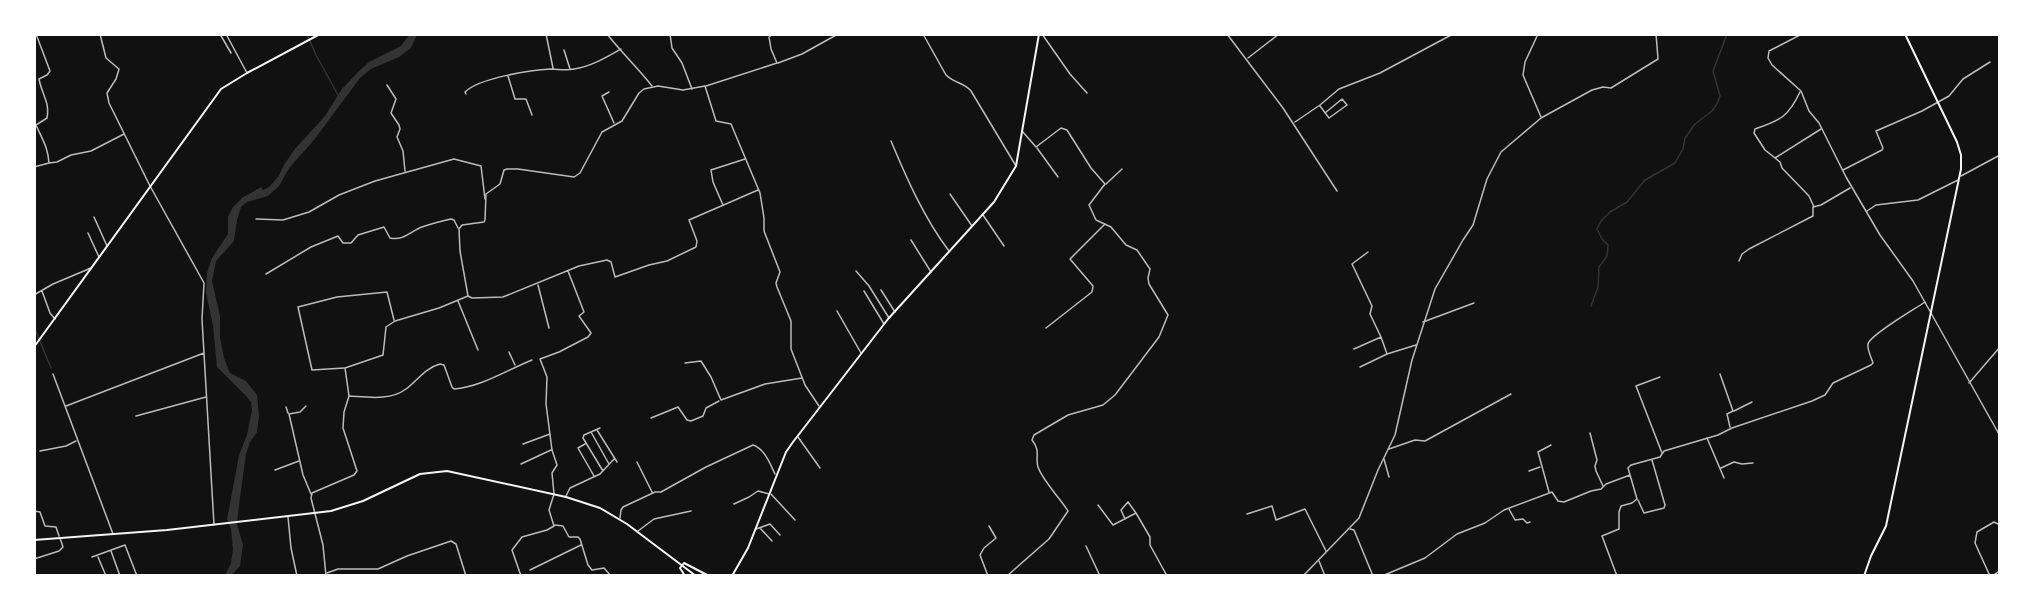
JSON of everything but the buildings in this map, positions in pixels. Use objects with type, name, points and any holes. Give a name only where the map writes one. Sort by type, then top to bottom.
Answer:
[{"type":"main road","points":[[34,347],[221,89],[320,34]]},
{"type":"main road","points":[[732,576],[748,548],[786,452],[884,324],[983,215],[1007,184],[1016,166],[1041,34]]},
{"type":"main road","points":[[1864,576],[1886,526],[1961,162],[1959,148],[1905,34]]},
{"type":"main road","points":[[34,540],[113,535],[338,510],[354,505],[412,477],[438,471],[462,473],[566,497],[593,506],[620,519],[696,576]]},
{"type":"main road","points":[[681,565],[686,564],[709,576]]},
{"type":"main road","points":[[681,565],[681,571],[685,576]]},
{"type":"street","points":[[34,80],[47,75],[50,71],[36,34]]},
{"type":"street","points":[[100,34],[106,58],[119,69],[116,79],[106,93],[109,103],[150,186],[204,283],[202,309],[214,525]]},
{"type":"street","points":[[220,34],[231,53]]},
{"type":"street","points":[[226,34],[247,73]]},
{"type":"street","points":[[546,34],[553,69]]},
{"type":"street","points":[[607,34],[612,43],[621,49],[653,86]]},
{"type":"street","points":[[670,34],[672,48],[682,63],[692,89]]},
{"type":"street","points":[[773,34],[769,37],[777,63]]},
{"type":"street","points":[[485,200],[486,195],[500,184],[504,170],[507,169],[574,177],[580,173],[602,132],[626,117],[639,93],[653,86],[678,90],[705,86],[802,54],[838,34]]},
{"type":"street","points":[[923,34],[946,75],[971,91],[1016,166]]},
{"type":"street","points":[[1041,34],[1087,93]]},
{"type":"street","points":[[1227,34],[1293,123],[1337,191]]},
{"type":"street","points":[[1247,59],[1279,34]]},
{"type":"street","points":[[1293,123],[1339,89],[1380,73],[1453,34]]},
{"type":"street","points":[[1538,34],[1525,62],[1523,75],[1541,118]]},
{"type":"street","points":[[1303,576],[1359,518],[1395,435],[1408,373],[1435,289],[1473,225],[1487,178],[1501,152],[1541,118],[1592,90],[1611,88],[1658,59],[1656,34]]},
{"type":"street","points":[[1802,34],[1769,51],[1768,58],[1772,65],[1801,91],[1809,111],[1822,129],[1842,170],[1880,235],[1897,256],[1931,312],[2000,436]]},
{"type":"street","points":[[466,94],[465,92],[472,86],[508,76],[553,69],[570,70],[589,65],[621,49]]},
{"type":"street","points":[[564,50],[570,70]]},
{"type":"street","points":[[1842,170],[1882,150],[1876,130],[1922,111],[1949,96],[1963,79],[1990,62]]},
{"type":"street","points":[[508,76],[515,99],[526,99],[532,115]]},
{"type":"street","points":[[39,79],[49,108],[47,118],[36,125],[39,138],[48,148],[50,163]]},
{"type":"street","points":[[387,85],[396,99],[391,112],[400,129],[397,137],[403,151],[406,172]]},
{"type":"street","points":[[705,86],[716,121],[731,124],[759,190],[764,231],[780,272],[776,283],[791,321],[791,349],[802,378],[820,408]]},
{"type":"street","points":[[1801,91],[1789,113],[1773,123],[1755,129],[1754,133],[1765,150],[1809,196],[1814,207]]},
{"type":"street","points":[[609,92],[602,96],[615,124]]},
{"type":"street","points":[[1320,105],[1325,113],[1329,118],[1347,105],[1342,99],[1325,113]]},
{"type":"street","points":[[1036,147],[1064,128],[1091,168],[1105,184]]},
{"type":"street","points":[[1775,158],[1822,129]]},
{"type":"street","points":[[1022,131],[1058,177]]},
{"type":"street","points":[[34,168],[90,151],[125,134]]},
{"type":"street","points":[[891,141],[910,184],[938,236],[949,251]]},
{"type":"street","points":[[1867,211],[1876,205],[1918,200],[2000,155]]},
{"type":"street","points":[[256,219],[283,220],[309,212],[352,190],[454,159],[482,165],[485,200],[484,222],[462,225],[459,229]]},
{"type":"street","points":[[723,206],[713,182],[711,170],[746,159]]},
{"type":"street","points":[[1007,576],[1049,539],[1068,511],[1038,466],[1039,456],[1032,440],[1034,435],[1068,416],[1103,405],[1115,395],[1159,336],[1168,315],[1149,284],[1150,269],[1137,250],[1126,245],[1111,227],[1096,220],[1089,205],[1105,184],[1122,169]]},
{"type":"street","points":[[1739,261],[1742,254],[1749,249],[1813,216],[1811,213],[1814,207],[1852,187]]},
{"type":"street","points":[[394,321],[387,292],[338,297],[298,306],[312,370],[345,368],[383,355],[387,327],[394,321],[439,308],[468,296],[472,298],[503,297],[579,266],[607,260],[611,262],[613,276],[617,277],[667,261],[696,247],[697,241],[689,220],[759,190]]},
{"type":"street","points":[[950,194],[972,226]]},
{"type":"street","points":[[983,215],[1005,246]]},
{"type":"street","points":[[94,217],[107,246]]},
{"type":"street","points":[[266,274],[311,247],[338,236],[343,243],[351,243],[358,235],[384,226],[390,237],[396,238],[409,236],[422,227],[453,219],[459,229],[460,250],[468,296]]},
{"type":"street","points":[[1046,328],[1092,292],[1093,286],[1070,259],[1106,224]]},
{"type":"street","points":[[88,233],[99,258]]},
{"type":"street","points":[[911,240],[931,273]]},
{"type":"street","points":[[1368,252],[1352,264],[1372,306],[1370,314],[1387,354]]},
{"type":"street","points":[[34,295],[92,268]]},
{"type":"street","points":[[554,525],[549,510],[554,494],[552,473],[557,465],[552,450],[546,404],[548,386],[540,359],[588,338],[591,333],[579,316],[584,312],[568,271]]},
{"type":"street","points":[[856,271],[869,286],[889,318]]},
{"type":"street","points":[[537,284],[549,328]]},
{"type":"street","points":[[42,290],[50,313],[55,319]]},
{"type":"street","points":[[881,290],[895,312]]},
{"type":"street","points":[[864,291],[884,324]]},
{"type":"street","points":[[458,300],[477,350]]},
{"type":"street","points":[[1652,459],[1665,505],[1664,508],[1644,513],[1637,499],[1628,468],[1631,465],[1652,459],[1660,457],[1665,451],[1825,395],[1833,382],[1865,369],[1873,363],[1868,346],[1870,341],[1925,302]]},
{"type":"street","points":[[1424,322],[1474,303]]},
{"type":"street","points":[[837,311],[862,354]]},
{"type":"street","points":[[1354,349],[1381,337]]},
{"type":"street","points":[[1360,367],[1387,354],[1416,345]]},
{"type":"street","points":[[1969,383],[2000,347]]},
{"type":"street","points":[[65,406],[205,352]]},
{"type":"street","points":[[509,352],[515,366]]},
{"type":"street","points":[[349,396],[366,396],[371,399],[401,392],[423,373],[440,364],[444,365],[454,389],[481,382],[532,360]]},
{"type":"street","points":[[685,363],[701,361],[721,400]]},
{"type":"street","points":[[311,495],[328,485],[354,475],[357,471],[343,428],[344,412],[349,396],[345,368]]},
{"type":"street","points":[[53,374],[113,535]]},
{"type":"street","points":[[1720,374],[1733,411]]},
{"type":"street","points":[[1660,377],[1636,386],[1662,454]]},
{"type":"street","points":[[651,418],[678,407],[687,420],[691,421],[703,416],[706,408],[721,400],[765,384],[802,378]]},
{"type":"street","points":[[1388,450],[1415,440],[1425,441],[1510,394]]},
{"type":"street","points":[[136,416],[206,397]]},
{"type":"street","points":[[1731,429],[1727,414],[1752,402]]},
{"type":"street","points":[[289,414],[300,412],[306,406]]},
{"type":"street","points":[[286,407],[316,513],[326,574],[338,569],[378,569],[451,541],[456,544],[466,576]]},
{"type":"street","points":[[603,472],[583,437],[598,428],[617,462]]},
{"type":"street","points":[[591,432],[610,465]]},
{"type":"street","points":[[1590,433],[1597,460],[1596,471],[1604,486]]},
{"type":"street","points":[[523,444],[550,434]]},
{"type":"street","points":[[797,437],[820,468]]},
{"type":"street","points":[[1707,438],[1724,478]]},
{"type":"street","points":[[40,451],[66,446],[77,440]]},
{"type":"street","points":[[586,443],[578,448],[594,476]]},
{"type":"street","points":[[620,519],[623,507],[653,493],[661,492],[753,445],[757,445],[762,451],[777,477]]},
{"type":"street","points":[[1549,493],[1538,452],[1551,445]]},
{"type":"street","points":[[521,464],[552,450]]},
{"type":"street","points":[[566,497],[570,488],[603,472],[614,459]]},
{"type":"street","points":[[1383,459],[1389,477]]},
{"type":"street","points":[[275,470],[300,461]]},
{"type":"street","points":[[636,462],[653,493]]},
{"type":"street","points":[[1720,469],[1734,462],[1753,463]]},
{"type":"street","points":[[1529,471],[1541,466]]},
{"type":"street","points":[[1382,576],[1425,558],[1457,534],[1485,523],[1509,508],[1552,492],[1558,501],[1564,502],[1631,475]]},
{"type":"street","points":[[734,504],[758,491],[770,494],[795,520]]},
{"type":"street","points":[[1617,576],[1602,536],[1619,529],[1621,506],[1637,499]]},
{"type":"street","points":[[1125,519],[1121,510],[1128,502],[1150,537],[1150,545],[1167,576]]},
{"type":"street","points":[[1098,505],[1113,525],[1136,513]]},
{"type":"street","points":[[1247,514],[1272,506],[1276,520],[1305,509],[1326,552]]},
{"type":"street","points":[[1509,508],[1515,520],[1523,519],[1527,523],[1530,522]]},
{"type":"street","points":[[34,511],[40,512],[45,526],[56,527],[62,549],[34,560]]},
{"type":"street","points":[[637,532],[654,519],[691,511]]},
{"type":"street","points":[[288,516],[297,576]]},
{"type":"street","points":[[2000,525],[1994,522],[1977,532],[1975,543],[1991,576],[2000,571]]},
{"type":"street","points":[[755,530],[770,524],[780,535]]},
{"type":"street","points":[[521,576],[512,550],[522,537],[547,530],[554,525],[563,526],[569,537],[578,537],[592,570],[606,568],[611,576]]},
{"type":"street","points":[[988,576],[980,555],[984,548],[996,538],[989,526]]},
{"type":"street","points":[[760,528],[772,541]]},
{"type":"street","points":[[1349,529],[1354,531],[1373,576]]},
{"type":"street","points":[[530,570],[582,544]]},
{"type":"street","points":[[92,557],[125,545],[137,576]]},
{"type":"street","points":[[1086,546],[1100,576]]},
{"type":"street","points":[[110,550],[120,576]]},
{"type":"street","points":[[97,555],[106,576]]},
{"type":"street","points":[[1318,560],[1325,576]]},
{"type":"street","points":[[1310,569],[1312,576]]},
{"type":"shaded area","points":[[409,35],[417,35],[411,48],[399,57],[371,69],[360,78],[314,140],[290,167],[279,186],[268,196],[247,202],[241,207],[234,241],[216,261],[212,281],[220,316],[220,337],[224,358],[230,373],[246,381],[257,395],[259,416],[257,432],[246,454],[239,505],[237,524],[243,545],[240,566],[232,575],[225,575],[231,563],[233,549],[231,529],[227,519],[239,455],[247,435],[252,410],[251,402],[217,367],[213,326],[206,293],[207,273],[212,258],[228,234],[228,217],[233,207],[242,198],[261,187],[263,190],[269,187],[278,177],[294,150],[325,116],[342,89],[369,62],[401,46]]},
{"type":"waterway","points":[[307,34],[338,95]]},
{"type":"waterway","points":[[1591,306],[1598,287],[1599,267],[1607,256],[1608,245],[1597,229],[1601,221],[1610,212],[1627,202],[1645,180],[1675,163],[1683,149],[1685,138],[1695,124],[1712,111],[1717,104],[1720,96],[1713,71],[1727,34]]},
{"type":"waterway","points":[[34,327],[51,368]]}]
